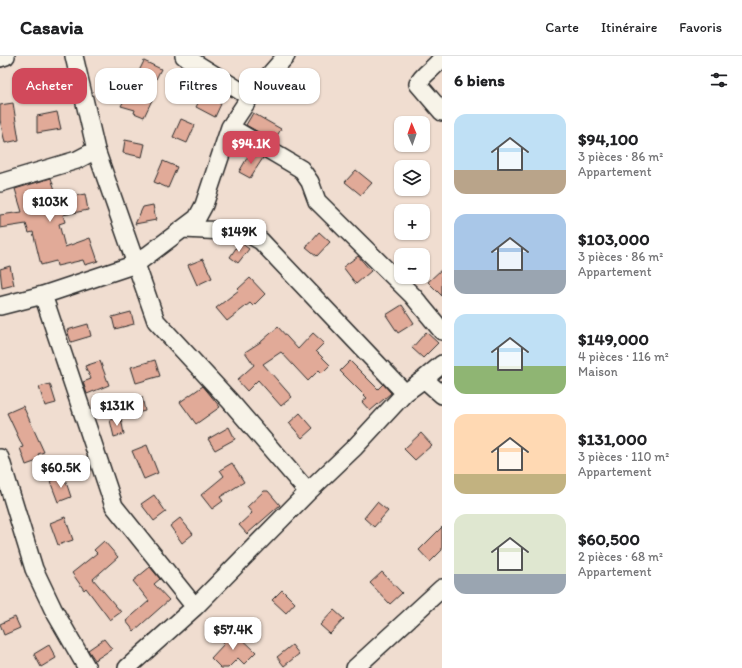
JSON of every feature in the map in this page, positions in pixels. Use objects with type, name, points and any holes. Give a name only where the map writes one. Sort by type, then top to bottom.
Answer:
[{"type":"street","points":[[0,58],[6,56]]},
{"type":"street","points":[[74,56],[96,150],[156,321],[230,400],[308,492]]},
{"type":"street","points":[[184,56],[239,89]]},
{"type":"street","points":[[275,68],[286,56]]},
{"type":"street","points":[[442,57],[440,62],[420,78],[418,84],[442,112]]},
{"type":"street","points":[[0,306],[43,295],[136,264],[184,229],[197,218],[204,205],[230,127],[245,104]]},
{"type":"street","points":[[230,127],[301,169],[310,182],[317,201],[412,296],[442,331]]},
{"type":"street","points":[[0,183],[77,160],[96,150]]},
{"type":"street","points":[[184,229],[245,232],[261,241],[405,392]]},
{"type":"street","points":[[43,295],[114,506],[195,607]]},
{"type":"street","points":[[127,668],[195,607],[308,492],[355,447],[405,392],[442,364]]},
{"type":"street","points":[[424,379],[442,395]]},
{"type":"street","points":[[0,458],[34,569],[53,609],[87,668]]},
{"type":"street","points":[[355,668],[442,588]]},
{"type":"building","points":[[144,61],[161,69],[157,77],[157,68],[140,68]]},
{"type":"building","points":[[13,104],[19,140],[5,143],[0,120],[0,105]]},
{"type":"building","points":[[122,104],[150,104],[144,117],[134,113],[135,110],[121,106]]},
{"type":"building","points":[[198,104],[221,104],[215,117],[196,107]]},
{"type":"building","points":[[57,112],[61,129],[37,133],[37,116]]},
{"type":"building","points":[[253,113],[281,129],[274,141],[246,125]]},
{"type":"building","points":[[181,119],[195,125],[187,143],[173,137]]},
{"type":"building","points":[[125,140],[145,144],[142,157],[123,153]]},
{"type":"building","points":[[251,151],[263,158],[250,178],[239,172]]},
{"type":"building","points":[[163,161],[177,167],[168,188],[154,182]]},
{"type":"building","points":[[356,170],[372,183],[361,195],[345,182]]},
{"type":"building","points":[[51,178],[58,199],[85,194],[88,210],[63,215],[65,222],[59,224],[65,247],[90,238],[98,261],[85,265],[83,260],[57,266],[56,261],[41,265],[33,232],[29,233],[26,224],[0,228],[0,215],[22,212],[15,189]]},
{"type":"building","points":[[153,205],[156,220],[135,224],[143,207]]},
{"type":"building","points":[[319,232],[330,242],[317,256],[306,247]]},
{"type":"building","points":[[240,242],[249,249],[238,263],[230,257]]},
{"type":"building","points":[[358,256],[371,271],[356,284],[343,267]]},
{"type":"building","points":[[203,259],[212,278],[197,285],[188,265]]},
{"type":"building","points":[[10,266],[14,285],[2,288],[0,269]]},
{"type":"building","points":[[442,269],[442,296],[430,284],[430,280]]},
{"type":"building","points":[[250,278],[265,294],[253,306],[250,303],[227,321],[216,308],[239,290],[238,289]]},
{"type":"building","points":[[402,305],[414,323],[398,333],[386,315]]},
{"type":"building","points":[[131,312],[134,324],[115,329],[112,317]]},
{"type":"building","points":[[88,324],[91,336],[71,342],[67,330]]},
{"type":"building","points":[[278,327],[298,349],[313,333],[324,343],[316,351],[330,365],[322,373],[319,370],[308,381],[281,352],[263,364],[292,397],[281,406],[258,380],[247,391],[237,380],[254,365],[245,352],[262,341]]},
{"type":"building","points":[[426,332],[438,343],[423,358],[412,348]]},
{"type":"building","points":[[155,360],[160,376],[136,383],[131,367]]},
{"type":"building","points":[[100,361],[109,385],[87,394],[83,382],[91,379],[85,366]]},
{"type":"building","points":[[350,361],[378,389],[383,384],[391,393],[370,411],[362,402],[367,398],[340,371]]},
{"type":"building","points":[[50,384],[56,403],[45,406],[39,387]]},
{"type":"building","points":[[203,386],[220,407],[196,424],[180,402]]},
{"type":"building","points":[[142,397],[145,411],[133,414],[129,400]]},
{"type":"building","points":[[23,406],[44,452],[38,454],[40,460],[26,465],[20,448],[23,447],[7,413]]},
{"type":"building","points":[[300,413],[313,428],[302,438],[289,423]]},
{"type":"building","points":[[121,418],[124,434],[114,437],[110,420]]},
{"type":"building","points":[[229,427],[235,439],[215,450],[208,439]]},
{"type":"building","points":[[421,433],[432,445],[415,460],[404,449]]},
{"type":"building","points":[[147,445],[158,473],[144,479],[132,451]]},
{"type":"building","points":[[232,463],[244,482],[220,497],[223,501],[212,509],[201,495],[224,476],[220,470]]},
{"type":"building","points":[[64,476],[71,497],[58,502],[50,481]]},
{"type":"building","points":[[264,491],[268,491],[280,505],[247,534],[239,525],[252,513],[247,507]]},
{"type":"building","points":[[154,495],[166,512],[154,521],[141,504]]},
{"type":"building","points":[[377,502],[388,511],[374,527],[364,518]]},
{"type":"building","points":[[65,517],[73,540],[58,545],[50,523]]},
{"type":"building","points":[[180,518],[193,534],[182,543],[170,526]]},
{"type":"building","points":[[442,527],[442,550],[430,562],[419,550]]},
{"type":"building","points":[[104,541],[118,557],[93,579],[121,612],[110,620],[86,588],[84,590],[72,573],[97,553],[94,550]]},
{"type":"building","points":[[150,567],[160,579],[154,584],[169,600],[134,631],[126,621],[149,601],[133,581]]},
{"type":"building","points":[[382,572],[402,593],[390,604],[370,583]]},
{"type":"building","points":[[282,590],[295,603],[286,613],[272,600]]},
{"type":"building","points":[[334,610],[344,619],[330,634],[320,625]]},
{"type":"building","points":[[15,617],[20,628],[4,635],[0,624]]},
{"type":"building","points":[[232,629],[256,652],[244,664],[238,658],[228,668],[221,668],[211,658],[224,644],[221,640]]},
{"type":"building","points":[[104,639],[112,649],[95,660],[88,650]]},
{"type":"building","points":[[49,645],[56,658],[41,667],[34,654]]},
{"type":"building","points":[[292,645],[299,654],[284,666],[277,657]]}]
